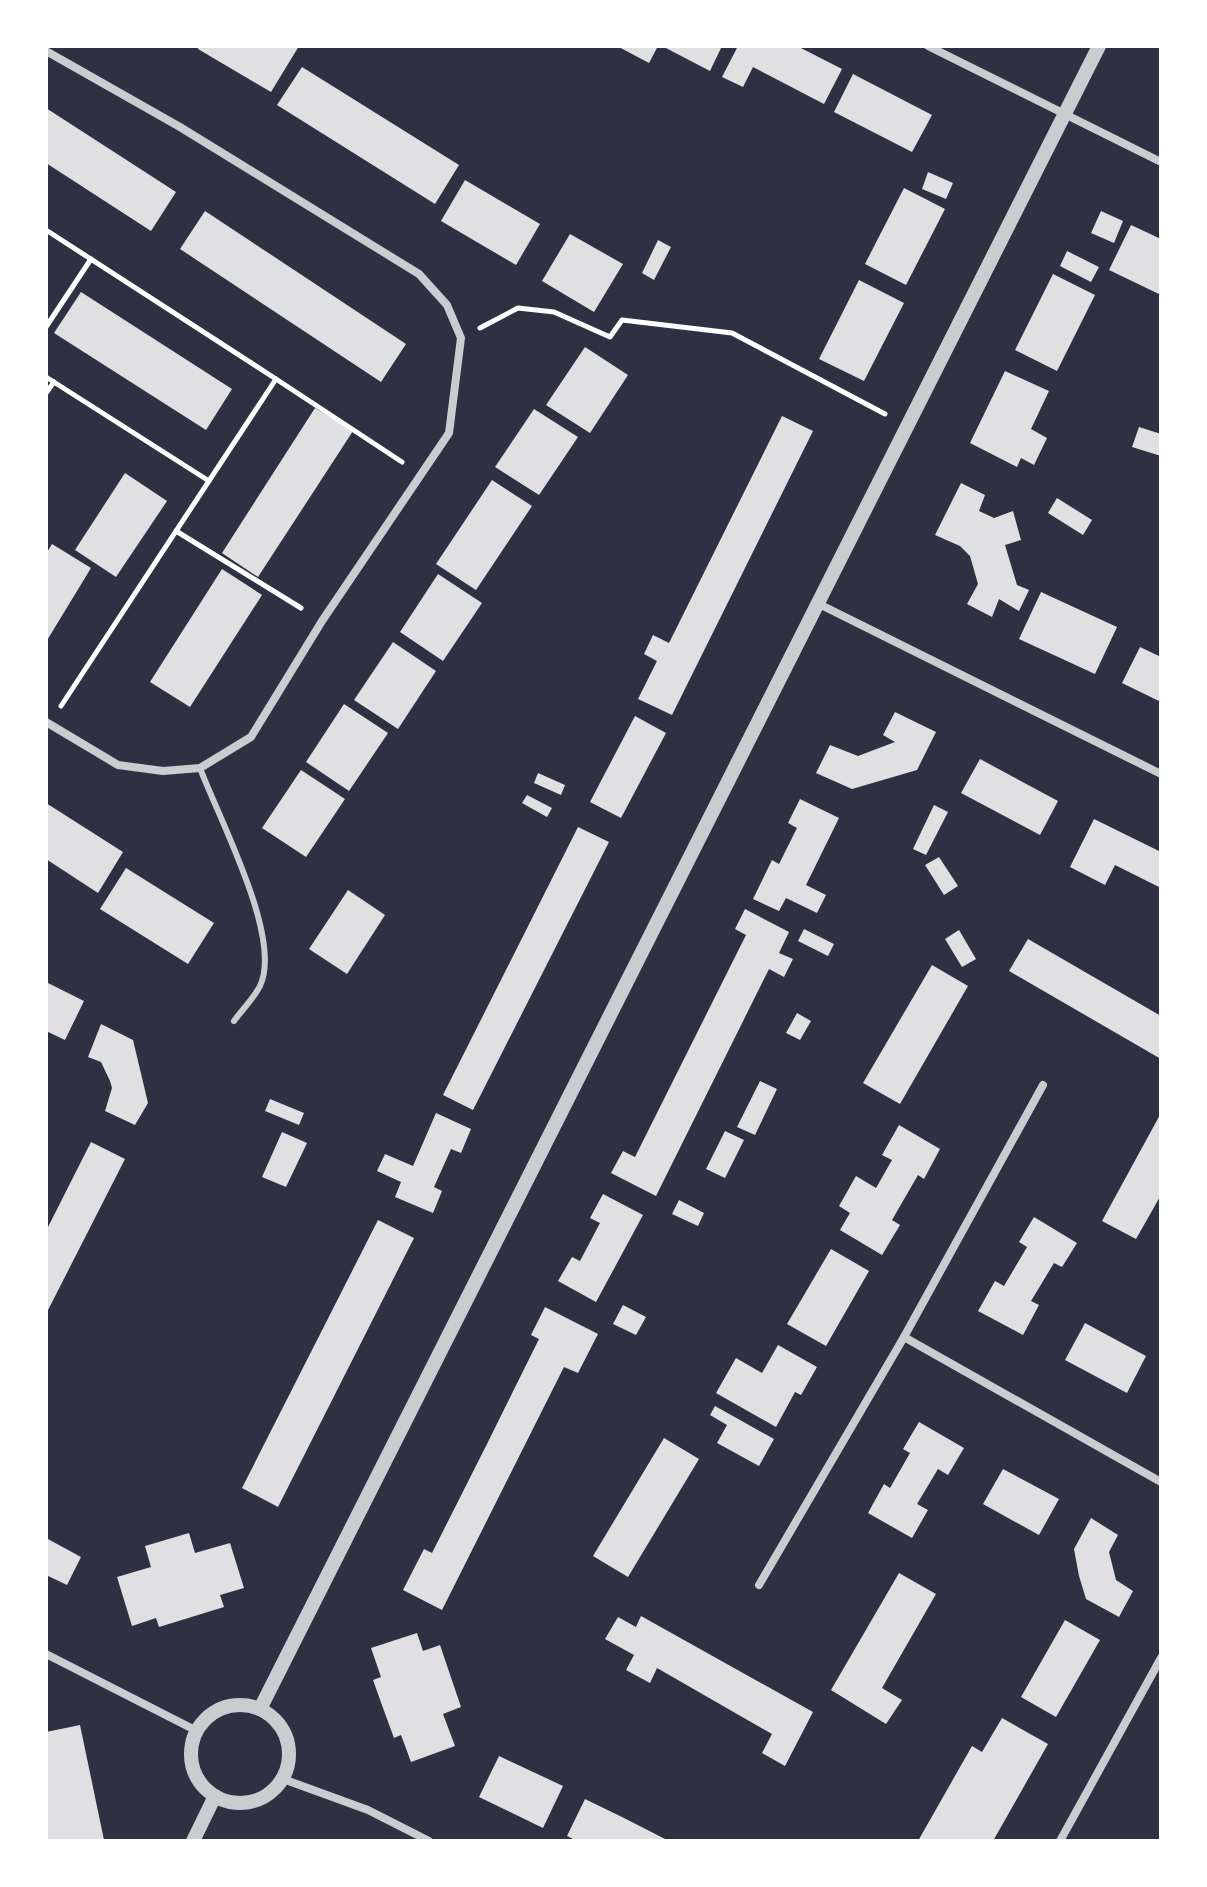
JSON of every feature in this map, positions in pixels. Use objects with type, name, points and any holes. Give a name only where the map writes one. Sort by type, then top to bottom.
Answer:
[{"type":"street","points":[[928,46],[1161,162]]},
{"type":"street","points":[[260,1709],[819,604],[905,425],[1099,46]]},
{"type":"street","points":[[46,51],[180,127],[419,274],[447,305],[461,338],[449,433],[322,621],[251,737],[200,768],[163,771],[118,765],[48,722]]},
{"type":"street","points":[[819,604],[1161,774]]},
{"type":"street","points":[[759,1585],[904,1337],[1043,1085]]},
{"type":"street","points":[[904,1337],[1161,1482]]},
{"type":"street","points":[[46,1654],[195,1730]]},
{"type":"street","points":[[1060,1841],[1161,1658]]},
{"type":"street","points":[[236,1705],[260,1709],[274,1718],[285,1732],[290,1748],[283,1779],[257,1800],[240,1803],[215,1796],[202,1784],[194,1770],[191,1753],[195,1730],[219,1710],[236,1705]]},
{"type":"street","points":[[283,1779],[368,1810],[429,1841]]},
{"type":"street","points":[[193,1841],[215,1796]]},
{"type":"lane","points":[[200,768],[262,919],[267,951],[261,985],[234,1021]]},
{"type":"path","points":[[46,230],[421,475]]},
{"type":"path","points":[[46,327],[91,259]]},
{"type":"path","points":[[461,338],[518,308],[554,312],[610,337],[622,320],[732,333],[905,425]]},
{"type":"path","points":[[46,377],[209,481]]},
{"type":"path","points":[[48,722],[276,379]]},
{"type":"path","points":[[46,393],[54,382]]},
{"type":"path","points":[[176,531],[322,621]]},
{"type":"building","points":[[199,46],[299,46],[271,92],[198,49]]},
{"type":"building","points":[[617,46],[658,46],[649,63]]},
{"type":"building","points":[[662,46],[722,46],[710,71]]},
{"type":"building","points":[[738,46],[797,46],[842,69],[824,104],[753,67],[743,87],[722,77]]},
{"type":"building","points":[[302,67],[459,165],[435,204],[277,105]]},
{"type":"building","points":[[853,74],[932,115],[912,152],[834,112]]},
{"type":"building","points":[[46,108],[176,192],[151,231],[46,163]]},
{"type":"building","points":[[928,172],[953,183],[946,199],[922,189]]},
{"type":"building","points":[[465,180],[540,224],[516,265],[441,221]]},
{"type":"building","points":[[904,188],[945,209],[906,285],[865,264]]},
{"type":"building","points":[[205,211],[406,344],[381,382],[180,249]]},
{"type":"building","points":[[1101,211],[1123,221],[1114,243],[1091,233]]},
{"type":"building","points":[[1131,225],[1161,239],[1161,295],[1109,270]]},
{"type":"building","points":[[570,234],[623,264],[594,312],[542,281]]},
{"type":"building","points":[[658,240],[671,247],[654,280],[642,273]]},
{"type":"building","points":[[1067,251],[1099,267],[1091,282],[1060,266]]},
{"type":"building","points":[[1053,274],[1095,295],[1057,371],[1015,350]]},
{"type":"building","points":[[859,280],[904,303],[864,381],[819,359]]},
{"type":"building","points":[[81,292],[232,389],[206,430],[54,333]]},
{"type":"building","points":[[585,347],[628,375],[590,433],[546,405]]},
{"type":"building","points":[[1005,371],[1049,391],[1031,429],[1047,438],[1034,465],[1021,458],[1017,467],[970,443]]},
{"type":"building","points":[[315,408],[353,431],[258,577],[222,553]]},
{"type":"building","points":[[534,409],[578,437],[539,495],[495,467]]},
{"type":"building","points":[[782,416],[813,431],[672,715],[638,699],[657,661],[644,654],[653,635],[669,643]]},
{"type":"building","points":[[1139,427],[1161,434],[1161,456],[1132,447]]},
{"type":"building","points":[[125,473],[167,501],[116,577],[75,550]]},
{"type":"building","points":[[492,480],[532,506],[476,590],[436,564]]},
{"type":"building","points":[[961,483],[985,495],[979,511],[994,518],[1013,511],[1021,540],[1005,545],[1017,585],[1029,590],[1019,611],[999,599],[992,617],[967,604],[978,584],[970,556],[960,546],[935,535]]},
{"type":"building","points":[[1057,498],[1092,520],[1083,535],[1048,513]]},
{"type":"building","points":[[52,544],[91,568],[46,642],[46,554]]},
{"type":"building","points":[[222,569],[262,595],[190,707],[150,682]]},
{"type":"building","points":[[438,574],[482,603],[443,661],[400,632]]},
{"type":"building","points":[[1041,592],[1117,627],[1095,674],[1019,639]]},
{"type":"building","points":[[393,642],[436,671],[398,729],[354,700]]},
{"type":"building","points":[[1140,647],[1161,657],[1161,702],[1122,683]]},
{"type":"building","points":[[344,704],[388,733],[349,791],[306,762]]},
{"type":"building","points":[[895,712],[936,732],[917,770],[852,789],[816,773],[830,745],[858,756],[895,742],[883,735]]},
{"type":"building","points":[[635,716],[666,733],[621,818],[590,802]]},
{"type":"building","points":[[980,759],[1058,801],[1040,835],[961,793]]},
{"type":"building","points":[[301,770],[345,799],[306,857],[262,828]]},
{"type":"building","points":[[538,773],[565,785],[561,795],[534,783]]},
{"type":"building","points":[[527,795],[552,808],[547,817],[522,803]]},
{"type":"building","points":[[800,799],[839,818],[806,885],[826,895],[817,913],[786,898],[779,911],[753,899],[772,860],[779,864],[797,828],[788,823]]},
{"type":"building","points":[[46,803],[123,852],[98,893],[46,859]]},
{"type":"building","points":[[934,805],[948,812],[926,855],[913,849]]},
{"type":"building","points":[[1094,819],[1161,852],[1161,888],[1115,865],[1105,885],[1070,867]]},
{"type":"building","points":[[578,827],[609,842],[473,1110],[443,1095]]},
{"type":"building","points":[[939,857],[958,886],[944,895],[925,865]]},
{"type":"building","points":[[126,868],[214,923],[188,964],[100,909]]},
{"type":"building","points":[[348,890],[385,915],[347,974],[309,949]]},
{"type":"building","points":[[745,909],[789,932],[779,953],[793,959],[784,977],[769,969],[656,1196],[611,1173],[623,1151],[635,1157],[746,935],[735,929]]},
{"type":"building","points":[[804,929],[834,944],[828,956],[798,941]]},
{"type":"building","points":[[959,930],[976,959],[962,967],[945,939]]},
{"type":"building","points":[[1028,939],[1161,1016],[1161,1059],[1009,971]]},
{"type":"building","points":[[932,965],[968,986],[900,1104],[863,1083]]},
{"type":"building","points":[[46,982],[84,1001],[65,1040],[46,1031]]},
{"type":"building","points":[[797,1013],[811,1021],[800,1040],[786,1033]]},
{"type":"building","points":[[101,1024],[133,1040],[148,1103],[135,1125],[105,1111],[112,1088],[110,1081],[101,1062],[88,1057]]},
{"type":"building","points":[[760,1081],[777,1089],[755,1135],[737,1127]]},
{"type":"building","points":[[270,1099],[304,1113],[299,1125],[265,1111]]},
{"type":"building","points":[[436,1113],[471,1129],[461,1153],[451,1149],[434,1187],[442,1191],[433,1213],[395,1197],[401,1182],[377,1171],[385,1154],[413,1166]]},
{"type":"building","points":[[1161,1113],[1161,1195],[1136,1239],[1102,1221]]},
{"type":"building","points":[[899,1125],[940,1149],[924,1179],[918,1175],[892,1220],[900,1225],[882,1255],[840,1230],[850,1213],[839,1206],[856,1176],[876,1188],[892,1160],[882,1155]]},
{"type":"building","points":[[725,1131],[744,1140],[725,1178],[706,1169]]},
{"type":"building","points":[[282,1132],[307,1143],[286,1187],[262,1177]]},
{"type":"building","points":[[91,1142],[125,1159],[46,1314],[46,1231]]},
{"type":"building","points":[[603,1194],[643,1215],[596,1302],[558,1281],[572,1257],[580,1261],[600,1223],[590,1218]]},
{"type":"building","points":[[679,1200],[704,1213],[698,1226],[672,1214]]},
{"type":"building","points":[[1034,1217],[1077,1243],[1062,1267],[1054,1263],[1031,1301],[1039,1305],[1023,1335],[978,1311],[995,1281],[1004,1286],[1027,1247],[1019,1242]]},
{"type":"building","points":[[378,1220],[414,1238],[278,1507],[242,1488]]},
{"type":"building","points":[[831,1249],[869,1271],[826,1346],[787,1324]]},
{"type":"building","points":[[623,1305],[646,1317],[636,1335],[613,1324]]},
{"type":"building","points":[[545,1307],[598,1334],[578,1373],[564,1367],[442,1610],[403,1590],[424,1549],[432,1553],[487,1444],[539,1339],[531,1335]]},
{"type":"building","points":[[1085,1323],[1146,1356],[1127,1393],[1065,1360]]},
{"type":"building","points":[[778,1345],[817,1367],[801,1395],[795,1392],[776,1427],[716,1393],[736,1358],[762,1373]]},
{"type":"building","points":[[715,1406],[774,1439],[759,1466],[717,1443],[727,1425],[710,1415]]},
{"type":"building","points":[[919,1422],[964,1448],[948,1475],[938,1469],[917,1504],[928,1510],[912,1538],[868,1513],[884,1484],[890,1488],[910,1453],[903,1449]]},
{"type":"building","points":[[664,1438],[699,1459],[628,1577],[593,1556]]},
{"type":"building","points":[[1003,1469],[1059,1499],[1039,1535],[983,1504]]},
{"type":"building","points":[[1091,1518],[1118,1535],[1109,1552],[1116,1580],[1133,1591],[1119,1617],[1086,1599],[1079,1576],[1074,1549]]},
{"type":"building","points":[[189,1533],[195,1553],[230,1543],[244,1588],[220,1595],[224,1607],[159,1627],[156,1618],[132,1626],[117,1577],[151,1567],[145,1546]]},
{"type":"building","points":[[46,1538],[81,1557],[67,1585],[46,1575]]},
{"type":"building","points":[[899,1573],[936,1594],[882,1688],[902,1700],[886,1724],[831,1690]]},
{"type":"building","points":[[641,1616],[813,1712],[785,1766],[762,1753],[772,1734],[657,1668],[650,1683],[626,1670],[634,1655],[605,1639],[618,1617],[636,1627]]},
{"type":"building","points":[[1065,1620],[1100,1640],[1056,1717],[1021,1697]]},
{"type":"building","points":[[417,1633],[423,1651],[440,1645],[461,1707],[443,1714],[455,1746],[411,1762],[401,1735],[394,1738],[373,1680],[381,1677],[371,1648]]},
{"type":"building","points":[[1002,1718],[1048,1744],[993,1841],[918,1841],[972,1746],[982,1752]]},
{"type":"building","points":[[80,1725],[104,1840],[48,1841],[46,1732]]},
{"type":"building","points":[[499,1756],[563,1786],[543,1828],[479,1797]]},
{"type":"building","points":[[585,1799],[669,1841],[577,1841],[567,1836]]}]
